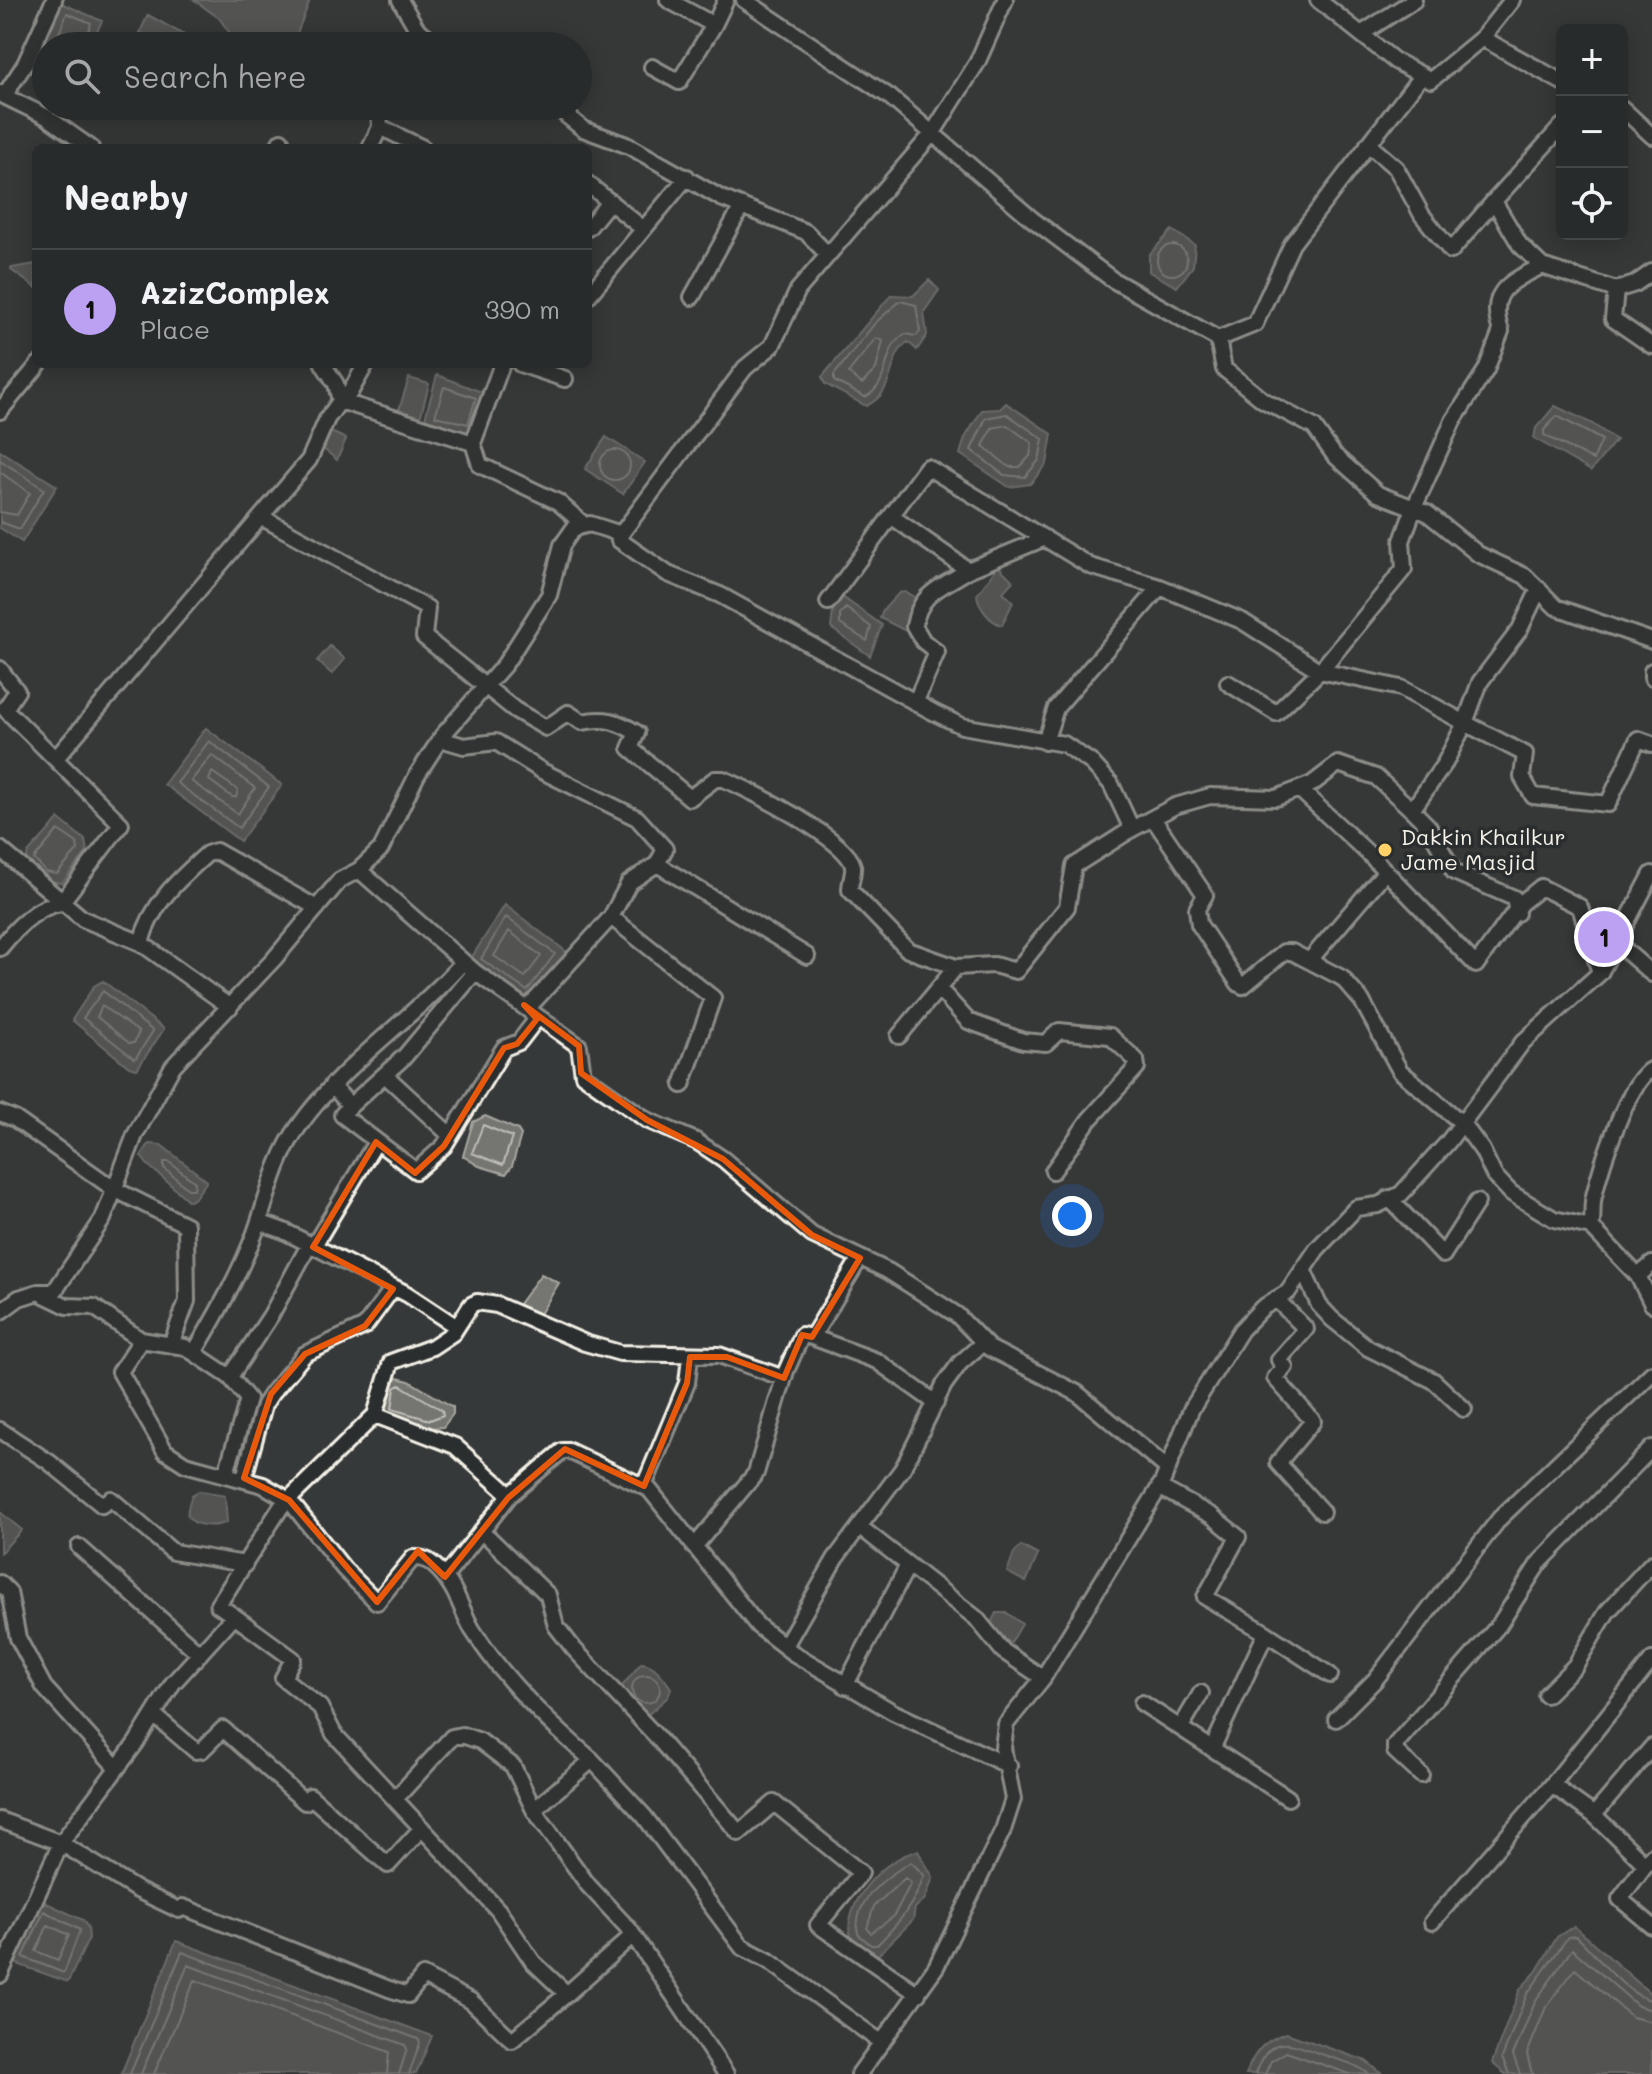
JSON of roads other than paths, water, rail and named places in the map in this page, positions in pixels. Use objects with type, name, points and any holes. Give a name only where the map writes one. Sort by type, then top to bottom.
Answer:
[{"type":"street","points":[[40,32],[54,0]]},
{"type":"street","points":[[400,0],[421,32]]},
{"type":"street","points":[[668,0],[714,25]]},
{"type":"street","points":[[652,67],[679,82],[726,0]]},
{"type":"street","points":[[744,0],[890,97],[1032,219],[1113,280],[1218,339],[1224,369],[1263,400],[1314,427],[1334,455],[1378,494],[1427,513],[1478,554],[1525,576],[1556,607],[1652,641]]},
{"type":"street","points":[[1005,0],[977,63],[932,134],[798,290],[772,346],[745,368],[619,540],[636,555],[668,574],[720,595],[962,726],[1064,744],[1092,763],[1111,784],[1132,829]]},
{"type":"street","points":[[1318,0],[1395,61],[1431,80],[1482,38],[1512,0]]},
{"type":"street","points":[[1361,34],[1414,0]]},
{"type":"street","points":[[1482,38],[1556,79]]},
{"type":"street","points":[[32,49],[25,64],[2,94],[32,109]]},
{"type":"street","points":[[1218,339],[1255,324],[1292,244],[1422,75]]},
{"type":"street","points":[[1628,114],[1652,136]]},
{"type":"street","points":[[51,120],[85,144]]},
{"type":"street","points":[[372,144],[380,127],[380,120]]},
{"type":"street","points":[[572,120],[583,129],[629,146],[742,206],[806,232],[828,255]]},
{"type":"street","points":[[380,127],[415,144]]},
{"type":"street","points":[[1368,144],[1396,168],[1422,215],[1451,251],[1556,133]]},
{"type":"street","points":[[592,291],[687,177]]},
{"type":"street","points":[[592,187],[642,228]]},
{"type":"street","points":[[592,223],[610,201]]},
{"type":"street","points":[[1494,201],[1520,245],[1542,266],[1616,290],[1635,284],[1652,272]]},
{"type":"street","points":[[692,297],[742,206]]},
{"type":"street","points":[[1228,683],[1276,713],[1320,671],[1404,569],[1402,541],[1414,508],[1453,421],[1486,370],[1501,331],[1495,315],[1497,299],[1510,282],[1542,266]]},
{"type":"street","points":[[1616,290],[1613,319],[1652,346]]},
{"type":"street","points":[[0,411],[36,368]]},
{"type":"street","points":[[326,368],[336,384],[342,402]]},
{"type":"street","points":[[57,757],[309,460],[327,419],[363,368]]},
{"type":"street","points":[[501,368],[473,443],[480,465],[558,502],[582,523],[608,527],[621,534]]},
{"type":"street","points":[[533,368],[565,379]]},
{"type":"street","points":[[342,402],[473,443]]},
{"type":"street","points":[[828,602],[927,467],[1090,566],[1160,587],[1242,621],[1320,671],[1401,688],[1525,754],[1522,777],[1533,796],[1608,804],[1638,739],[1652,744]]},
{"type":"street","points":[[891,516],[968,570]]},
{"type":"street","points":[[261,517],[427,608],[424,637],[546,728],[568,713],[582,722],[603,718],[619,722],[637,733],[630,748],[690,798],[715,779],[723,779],[802,819],[848,856],[853,867],[850,890],[896,939],[908,950],[956,967],[970,963],[1016,971],[1067,907],[1074,866],[1132,829],[1184,802],[1210,796],[1276,798],[1312,784],[1338,764],[1376,777],[1428,826],[1454,872],[1466,880],[1514,898],[1517,913]]},
{"type":"street","points":[[0,1312],[19,1298],[38,1292],[54,1292],[103,1219],[135,1135],[173,1066],[230,1007],[340,880],[359,870],[381,849],[398,809],[440,739],[505,664],[549,595],[562,545],[574,528],[582,523]]},
{"type":"street","points":[[916,701],[937,652],[923,641],[914,626],[916,614],[941,583],[1045,538]]},
{"type":"street","points":[[1045,742],[1056,708],[1160,587]]},
{"type":"street","points":[[1412,810],[1445,763],[1465,723],[1480,682],[1520,629],[1539,589]]},
{"type":"street","points":[[0,669],[17,691],[3,711],[57,757],[121,824],[61,903],[50,904],[15,930],[0,948]]},
{"type":"street","points":[[1652,671],[1652,678]]},
{"type":"street","points":[[440,739],[464,746],[496,742],[542,771],[637,818],[665,849],[657,864],[629,883],[611,917],[526,1007]]},
{"type":"street","points":[[1299,789],[1386,871],[1476,965],[1517,913],[1521,903],[1541,887],[1572,900],[1580,907],[1600,973]]},
{"type":"street","points":[[1153,818],[1205,895],[1197,909],[1199,924],[1239,984],[1243,986],[1284,952],[1292,952],[1342,978],[1362,1001],[1400,1071],[1463,1124],[1482,1150],[1494,1175],[1511,1193],[1554,1219],[1591,1227],[1638,1276],[1652,1304]]},
{"type":"street","points":[[0,849],[61,903],[96,925],[141,943],[230,1007]]},
{"type":"street","points":[[141,943],[146,925],[161,900],[207,854],[216,851],[317,908]]},
{"type":"street","points":[[657,864],[807,956]]},
{"type":"street","points":[[359,870],[469,967],[579,1046],[583,1075],[647,1120],[696,1141],[723,1159],[812,1235],[860,1258],[957,1315],[983,1343],[1009,1360],[1057,1380],[1077,1393],[1168,1469]]},
{"type":"street","points":[[1309,961],[1386,871]]},
{"type":"street","points":[[859,2074],[918,1994],[955,1932],[967,1899],[1003,1830],[1013,1799],[1009,1766],[1003,1748],[1006,1724],[1043,1678],[1159,1487],[1191,1410],[1241,1330],[1262,1308],[1288,1292],[1317,1249],[1356,1208],[1378,1205],[1401,1194],[1463,1124],[1523,1042],[1600,973],[1618,944],[1635,901],[1652,874]]},
{"type":"street","points":[[611,917],[713,998],[682,1085]]},
{"type":"street","points":[[1618,944],[1652,974]]},
{"type":"street","points":[[469,967],[385,1075],[342,1115],[416,1171],[444,1146],[504,1048],[519,1042],[536,1020],[526,1007]]},
{"type":"street","points":[[194,1353],[220,1308],[259,1222],[281,1158],[296,1129],[332,1085],[469,967]]},
{"type":"street","points":[[899,1036],[956,967]]},
{"type":"street","points":[[940,990],[968,1021],[1023,1041],[1046,1043],[1059,1031],[1110,1036],[1136,1060],[1137,1067],[1089,1120],[1053,1171]]},
{"type":"street","points":[[1591,1227],[1595,1191],[1618,1125],[1634,1088],[1652,1069]]},
{"type":"street","points":[[385,1075],[450,1135]]},
{"type":"street","points":[[332,1085],[350,1106]]},
{"type":"street","points":[[0,1113],[15,1119],[114,1189],[188,1228],[185,1313],[172,1342]]},
{"type":"street","points":[[230,1377],[376,1142]]},
{"type":"street","points":[[1389,1198],[1443,1255],[1477,1202]]},
{"type":"street","points":[[259,1222],[393,1288],[457,1327]]},
{"type":"street","points":[[812,1337],[860,1258]]},
{"type":"street","points":[[1638,1276],[1652,1264]]},
{"type":"street","points":[[1304,1272],[1319,1305],[1332,1319],[1368,1348],[1434,1381],[1464,1409]]},
{"type":"street","points":[[244,1478],[260,1416],[271,1394],[305,1354],[365,1326],[393,1288]]},
{"type":"street","points":[[38,1292],[67,1306],[94,1307],[141,1340],[172,1342],[230,1377],[244,1393],[248,1407],[226,1473]]},
{"type":"street","points":[[0,1296],[19,1298]]},
{"type":"street","points":[[1276,1299],[1306,1329],[1279,1360],[1285,1367],[1275,1378],[1313,1421],[1278,1463],[1322,1512]]},
{"type":"street","points":[[567,1994],[533,1962],[498,1910],[334,1734],[320,1707],[283,1678],[293,1659],[218,1605],[289,1500],[375,1415],[391,1362],[432,1347],[457,1327],[471,1305],[477,1302],[497,1305],[585,1343],[620,1353],[727,1357],[784,1378]]},
{"type":"street","points":[[694,1547],[756,1473],[784,1378],[802,1335],[877,1361],[936,1403]]},
{"type":"street","points":[[141,1340],[120,1372],[165,1451],[185,1464],[244,1478],[289,1500],[344,1569],[377,1602],[413,1558],[427,1559],[445,1577],[472,1628],[491,1654],[546,1721],[592,1760],[644,1816],[742,1947],[769,1961],[882,2043]]},
{"type":"street","points":[[785,1646],[824,1576],[903,1468],[960,1363],[983,1343]]},
{"type":"street","points":[[644,1486],[687,1383],[690,1357]]},
{"type":"street","points":[[1336,1719],[1385,1668],[1500,1518],[1652,1373]]},
{"type":"street","points":[[375,1415],[455,1446],[510,1495]]},
{"type":"street","points":[[0,1430],[49,1462],[102,1505],[111,1499],[173,1552],[245,1564]]},
{"type":"street","points":[[1421,1775],[1395,1751],[1395,1745],[1499,1625],[1539,1563],[1652,1448]]},
{"type":"street","points":[[445,1577],[510,1495],[562,1451],[569,1451],[644,1486],[758,1626],[785,1646],[845,1686],[1009,1766]]},
{"type":"street","points":[[1159,1487],[1212,1516],[1238,1537],[1205,1597],[1330,1675]]},
{"type":"street","points":[[860,1527],[976,1618],[1003,1651],[1043,1678]]},
{"type":"street","points":[[483,1532],[548,1595],[556,1626],[574,1649],[656,1736],[739,1833],[774,1803],[861,1873],[818,1925],[918,1994]]},
{"type":"street","points":[[79,1547],[200,1654]]},
{"type":"street","points":[[1546,1695],[1575,1666],[1588,1639],[1607,1612],[1652,1563]]},
{"type":"street","points":[[845,1686],[908,1565]]},
{"type":"street","points":[[0,1583],[9,1592],[18,1638],[44,1687],[117,1768]]},
{"type":"street","points":[[0,1975],[61,1843],[117,1768],[173,1683],[234,1616]]},
{"type":"street","points":[[1212,1749],[1266,1633]]},
{"type":"street","points":[[1432,1922],[1552,1785],[1652,1660]]},
{"type":"street","points":[[1181,1727],[1201,1693]]},
{"type":"street","points":[[1142,1703],[1288,1798]]},
{"type":"street","points":[[154,1715],[196,1751],[202,1750],[223,1729],[305,1802],[310,1796],[388,1865],[422,1828]]},
{"type":"street","points":[[396,1798],[452,1737],[462,1735],[480,1741],[513,1766],[534,1810],[588,1885],[633,1935],[665,1988],[701,2032],[726,2074]]},
{"type":"street","points":[[1594,1815],[1652,1747]]},
{"type":"street","points":[[534,1810],[592,1760]]},
{"type":"street","points":[[1552,1785],[1649,1860],[1620,1899],[1652,1926]]},
{"type":"street","points":[[0,1820],[61,1843],[137,1890],[179,1910],[183,1907],[389,1989],[408,1995],[423,1976],[471,2001],[512,2040],[633,1935]]},
{"type":"water","points":[[194,0],[310,0],[297,32],[229,32],[219,18]]},
{"type":"water","points":[[61,3],[102,21],[97,32],[49,32]]},
{"type":"water","points":[[148,15],[179,32],[140,32]]},
{"type":"water","points":[[1172,230],[1195,245],[1193,266],[1177,287],[1149,272],[1149,255]]},
{"type":"water","points":[[32,265],[32,285],[11,270]]},
{"type":"water","points":[[929,280],[939,290],[924,312],[927,335],[917,350],[908,342],[901,349],[883,393],[876,400],[866,406],[825,384],[822,377],[891,295],[913,296]]},
{"type":"water","points":[[437,375],[487,394],[474,434],[424,422]]},
{"type":"water","points":[[409,378],[429,384],[420,419],[398,413]]},
{"type":"water","points":[[1006,403],[1052,434],[1047,464],[1030,484],[1009,487],[960,454],[965,438],[982,410],[1000,409]]},
{"type":"water","points":[[1555,406],[1591,423],[1616,440],[1591,471],[1534,438],[1536,428]]},
{"type":"water","points":[[329,431],[346,439],[337,460],[321,447]]},
{"type":"water","points":[[606,437],[645,462],[623,494],[585,469]]},
{"type":"water","points":[[0,451],[57,486],[22,542],[0,528]]},
{"type":"water","points":[[998,566],[1013,581],[1003,592],[1013,602],[1002,625],[986,614],[977,595]]},
{"type":"water","points":[[905,592],[918,599],[913,627],[906,631],[880,618],[883,610],[899,593]]},
{"type":"water","points":[[841,596],[882,625],[870,656],[831,628],[833,611]]},
{"type":"water","points":[[330,646],[345,659],[332,674],[317,661]]},
{"type":"water","points":[[206,728],[282,785],[240,841],[164,784]]},
{"type":"water","points":[[59,819],[85,840],[87,852],[62,883],[43,880],[25,863],[28,853]]},
{"type":"water","points":[[505,905],[568,953],[527,1002],[470,960]]},
{"type":"water","points":[[103,981],[164,1029],[137,1069],[129,1067],[72,1020],[94,986]]},
{"type":"water","points":[[485,1116],[518,1130],[521,1135],[512,1166],[506,1174],[479,1166],[463,1156],[473,1122]]},
{"type":"water","points":[[149,1144],[161,1145],[207,1181],[194,1199],[189,1201],[147,1164],[141,1156]]},
{"type":"water","points":[[541,1274],[559,1283],[537,1319],[516,1308]]},
{"type":"water","points":[[393,1377],[409,1381],[453,1407],[453,1414],[443,1427],[430,1428],[382,1414]]},
{"type":"water","points":[[199,1491],[225,1496],[227,1522],[206,1525],[191,1520],[188,1506],[192,1495]]},
{"type":"water","points":[[0,1512],[22,1530],[0,1553]]},
{"type":"water","points":[[1021,1546],[1038,1555],[1026,1582],[1007,1572],[1014,1553]]},
{"type":"water","points":[[996,1613],[1007,1613],[1022,1624],[1011,1643],[992,1632],[990,1625]]},
{"type":"water","points":[[641,1663],[654,1668],[671,1688],[668,1697],[645,1717],[622,1692],[623,1685]]},
{"type":"water","points":[[918,1851],[933,1877],[925,1899],[915,1908],[913,1920],[877,1956],[854,1943],[850,1924],[853,1910],[860,1896],[880,1872],[892,1862]]},
{"type":"water","points":[[40,1900],[83,1920],[88,1928],[89,1938],[68,1982],[17,1964],[14,1957]]},
{"type":"water","points":[[1574,1926],[1652,1995],[1652,2074],[1505,2074],[1492,2063],[1520,1989],[1536,1972],[1557,1937]]},
{"type":"water","points":[[176,1941],[432,2036],[416,2074],[121,2074]]},
{"type":"water","points":[[1286,2033],[1366,2061],[1382,2074],[1246,2074],[1260,2048]]},
{"type":"place","name":"Dakkin Khailkur Jame Masjid","points":[[1385,850]]},
{"type":"place","name":"AzizComplex","points":[[1604,937]]}]
